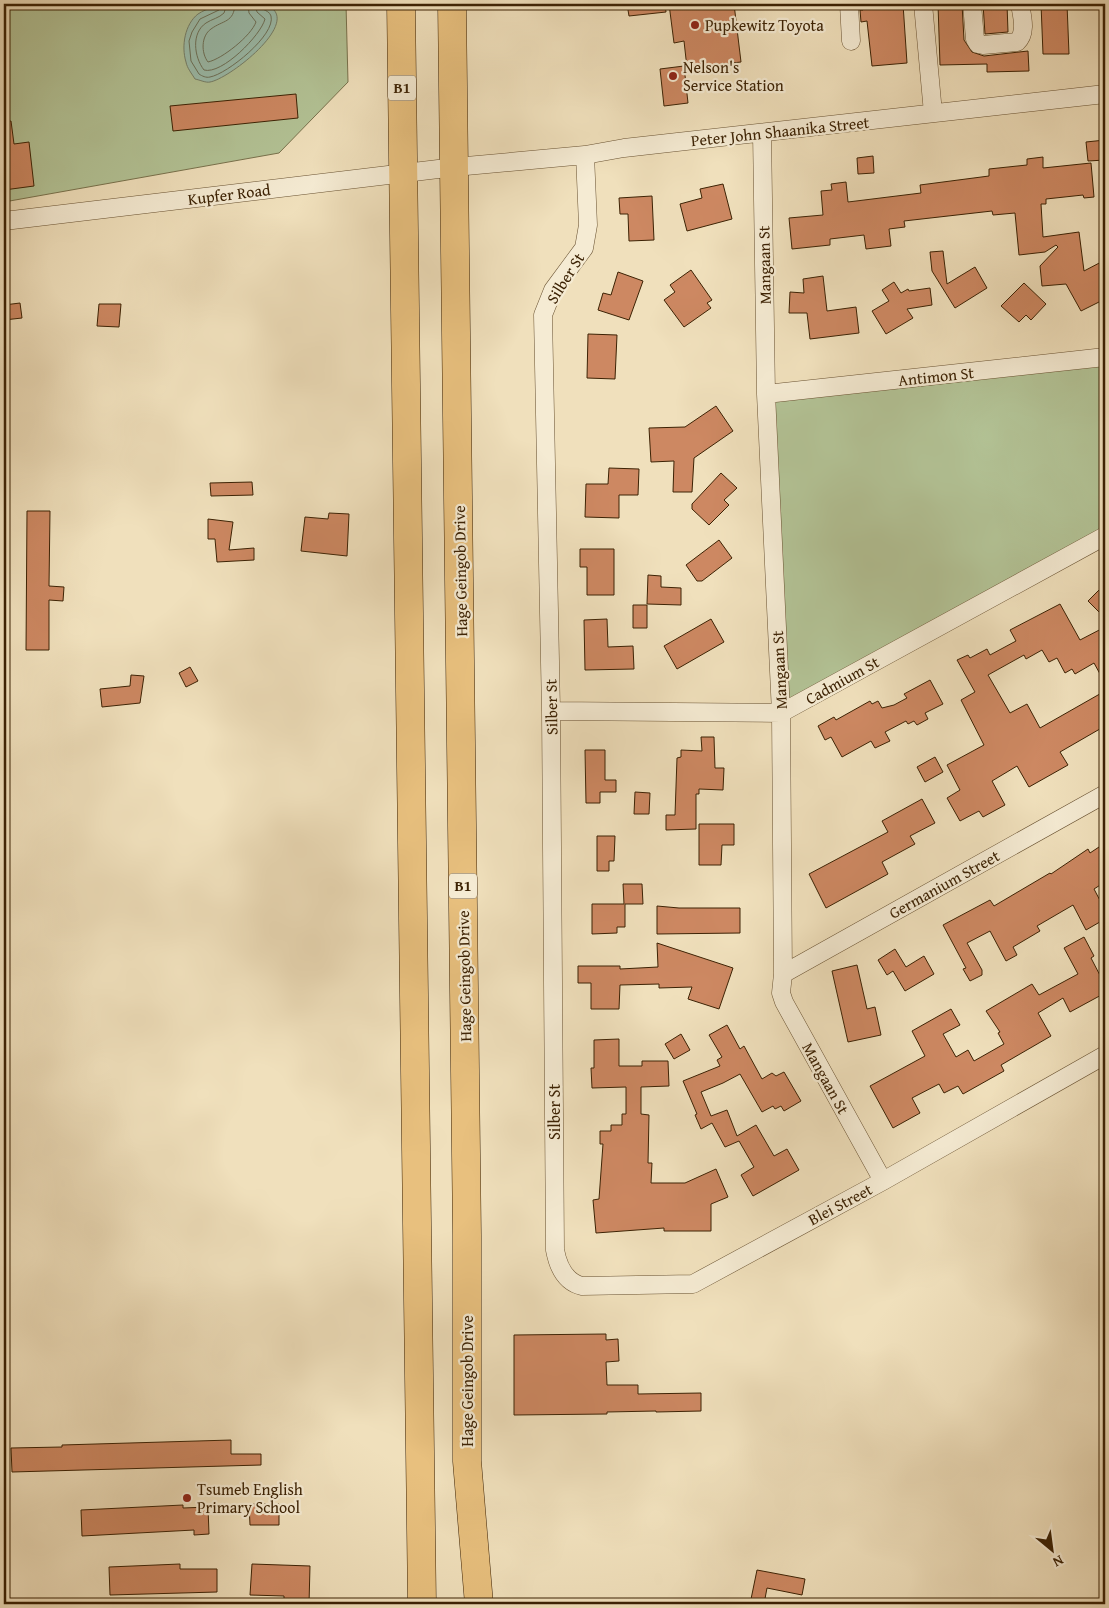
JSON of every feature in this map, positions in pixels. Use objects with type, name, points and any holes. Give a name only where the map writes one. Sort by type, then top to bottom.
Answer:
[{"type":"highway","name":"B1","points":[[401,4],[422,1604]]},
{"type":"highway","name":"B1","points":[[452,4],[455,167]]},
{"type":"highway","name":"Hage Geingob Drive","points":[[455,167],[468,1461],[479,1604]]},
{"type":"street","points":[[849,4],[851,41]]},
{"type":"street","points":[[923,4],[933,113]]},
{"type":"street","points":[[972,4],[975,39],[978,44],[983,45],[1017,42],[1021,38],[1023,32],[1020,4]]},
{"type":"street","name":"Peter John Shaanika Street","points":[[455,167],[585,155],[624,148],[1105,94]]},
{"type":"street","name":"Mangaan St","points":[[762,133],[766,394],[781,713],[781,992],[784,1002],[884,1181]]},
{"type":"street","name":"Silber St","points":[[561,1270],[555,1250],[551,711],[543,315],[554,290],[584,248],[588,225],[585,155]]},
{"type":"street","name":"Kupfer Road","points":[[4,221],[455,167]]},
{"type":"street","name":"Antimon St","points":[[766,394],[1105,357]]},
{"type":"street","name":"Cadmium St","points":[[551,711],[781,713],[1105,536]]},
{"type":"street","name":"Germanium Street","points":[[782,974],[1105,794]]},
{"type":"street","name":"Blei Street","points":[[561,1270],[569,1279],[582,1286],[693,1284],[884,1181],[1105,1055]]},
{"type":"shaded area","points":[[4,4],[346,4],[348,82],[279,153],[4,202]]},
{"type":"shaded area","points":[[1105,357],[1105,536],[781,713],[766,394]]},
{"type":"water","points":[[228,4],[252,4],[270,7],[274,10],[277,19],[274,29],[256,52],[219,79],[205,82],[195,79],[187,66],[185,56],[184,42],[187,29],[198,14]]},
{"type":"building","points":[[627,4],[665,4],[666,12],[629,16]]},
{"type":"building","points":[[669,4],[734,4],[741,62],[687,68],[684,41],[674,43]]},
{"type":"building","points":[[862,4],[903,4],[907,63],[872,66],[867,21],[861,22],[860,10],[863,10]]},
{"type":"building","points":[[938,4],[962,4],[964,40],[972,52],[984,56],[1028,51],[1029,71],[987,72],[987,64],[940,65]]},
{"type":"building","points":[[983,4],[1007,4],[1008,32],[985,34]]},
{"type":"building","points":[[1041,4],[1067,4],[1069,54],[1043,54]]},
{"type":"building","points":[[684,66],[688,103],[664,106],[660,69]]},
{"type":"building","points":[[296,94],[298,118],[173,131],[170,106]]},
{"type":"building","points":[[11,121],[14,144],[29,142],[34,186],[4,190],[4,122]]},
{"type":"building","points":[[1105,140],[1105,160],[1088,161],[1086,142]]},
{"type":"building","points":[[873,156],[874,173],[858,174],[857,158]]},
{"type":"building","points":[[1043,157],[1043,168],[1091,163],[1094,197],[1084,198],[1083,195],[1046,199],[1046,204],[1041,204],[1043,237],[1079,232],[1084,271],[1105,260],[1105,299],[1081,311],[1066,284],[1042,286],[1040,266],[1058,247],[1056,245],[1045,252],[1019,255],[1015,213],[993,215],[992,211],[904,221],[905,227],[889,229],[891,246],[866,249],[864,235],[830,239],[830,245],[792,249],[789,218],[823,215],[821,191],[832,190],[831,184],[846,182],[848,202],[921,193],[920,185],[989,176],[989,169],[1027,165],[1027,159]]},
{"type":"building","points":[[723,184],[732,219],[687,231],[680,204],[702,198],[700,189]]},
{"type":"building","points":[[652,196],[654,240],[629,241],[628,214],[620,214],[619,198]]},
{"type":"building","points":[[943,251],[947,284],[975,267],[987,288],[955,308],[932,271],[930,252]]},
{"type":"building","points":[[691,270],[712,300],[707,303],[711,308],[684,327],[664,300],[675,292],[670,285]]},
{"type":"building","points":[[618,272],[643,281],[629,320],[598,310],[603,293],[611,295]]},
{"type":"building","points":[[823,276],[827,311],[856,307],[859,333],[810,339],[807,313],[789,313],[790,292],[804,293],[803,279]]},
{"type":"building","points":[[894,282],[901,293],[908,289],[909,291],[930,288],[932,305],[907,309],[913,318],[886,334],[872,311],[889,301],[882,290]]},
{"type":"building","points":[[1024,283],[1046,304],[1031,320],[1026,315],[1019,322],[1001,306]]},
{"type":"building","points":[[20,303],[22,318],[4,320],[4,305]]},
{"type":"building","points":[[99,304],[121,304],[119,327],[97,326]]},
{"type":"building","points":[[588,334],[617,335],[615,379],[587,378]]},
{"type":"building","points":[[716,406],[733,431],[694,458],[692,492],[673,492],[674,461],[651,462],[649,428],[685,427]]},
{"type":"building","points":[[609,468],[639,469],[638,495],[619,495],[619,518],[585,517],[586,484],[608,484]]},
{"type":"building","points":[[721,473],[737,488],[724,500],[729,505],[709,525],[692,509],[692,504]]},
{"type":"building","points":[[252,482],[253,495],[211,496],[210,483]]},
{"type":"building","points":[[27,511],[50,511],[49,586],[64,587],[63,601],[49,600],[49,650],[26,650]]},
{"type":"building","points":[[329,513],[349,514],[347,556],[301,551],[305,517],[328,519]]},
{"type":"building","points":[[208,519],[233,522],[229,550],[254,548],[254,560],[217,562],[215,539],[208,539]]},
{"type":"building","points":[[719,540],[732,558],[702,581],[697,581],[686,565]]},
{"type":"building","points":[[580,549],[614,549],[614,595],[587,595],[587,567],[580,567]]},
{"type":"building","points":[[648,575],[661,576],[661,587],[681,588],[681,605],[647,604]]},
{"type":"building","points":[[1105,584],[1105,618],[1088,601]]},
{"type":"building","points":[[1060,604],[1080,640],[1105,627],[1105,683],[1094,663],[1075,674],[1072,669],[1065,673],[1057,658],[1049,662],[1042,650],[1026,659],[1024,655],[988,675],[1010,713],[1027,704],[1040,728],[1105,691],[1105,726],[1060,752],[1068,765],[1029,787],[1017,766],[992,781],[1005,805],[983,817],[979,811],[960,821],[947,798],[960,790],[947,765],[984,745],[961,700],[975,692],[957,660],[968,655],[970,658],[987,649],[990,655],[1016,641],[1010,630]]},
{"type":"building","points":[[633,605],[647,605],[647,628],[633,628]]},
{"type":"building","points":[[607,619],[608,647],[633,646],[634,669],[585,670],[584,620]]},
{"type":"building","points":[[711,619],[724,642],[677,669],[664,646]]},
{"type":"building","points":[[190,667],[198,681],[186,687],[179,673]]},
{"type":"building","points":[[131,675],[144,676],[140,703],[102,707],[100,689],[130,686]]},
{"type":"building","points":[[930,680],[943,704],[925,713],[928,719],[917,725],[914,721],[908,724],[906,721],[885,732],[890,741],[875,748],[871,741],[842,757],[831,737],[825,740],[818,726],[834,717],[836,720],[870,701],[872,704],[878,701],[882,708],[894,705],[907,698],[904,694]]},
{"type":"building","points":[[701,737],[714,737],[715,768],[724,768],[723,790],[699,789],[699,794],[696,794],[696,829],[666,830],[666,815],[675,815],[677,758],[681,757],[681,750],[702,751]]},
{"type":"building","points":[[585,750],[605,750],[605,780],[616,780],[616,792],[600,792],[600,803],[586,803]]},
{"type":"building","points":[[935,757],[943,772],[925,782],[917,767]]},
{"type":"building","points":[[635,792],[650,793],[649,814],[634,814]]},
{"type":"building","points":[[922,799],[935,823],[910,836],[915,844],[882,862],[888,874],[826,908],[809,874],[888,832],[882,821]]},
{"type":"building","points":[[699,824],[734,824],[734,845],[722,845],[721,865],[699,865]]},
{"type":"building","points":[[597,836],[615,836],[614,861],[609,861],[609,871],[597,871]]},
{"type":"building","points":[[1105,843],[1105,882],[1094,889],[1105,910],[1105,919],[1086,930],[1073,905],[1037,926],[1040,931],[1013,947],[1017,955],[1006,961],[990,931],[967,943],[982,970],[982,975],[970,981],[963,969],[966,968],[943,925],[990,900],[994,906],[1051,874],[1088,849],[1090,853]]},
{"type":"building","points":[[623,884],[642,884],[643,904],[625,904],[625,927],[617,927],[617,933],[592,934],[592,904],[624,904]]},
{"type":"building","points":[[657,906],[740,908],[740,933],[657,934]]},
{"type":"building","points":[[1084,937],[1094,956],[1091,958],[1105,985],[1105,993],[1070,1012],[1063,998],[1038,1013],[1051,1036],[1001,1065],[1004,1071],[963,1094],[958,1086],[944,1093],[939,1084],[912,1098],[920,1113],[893,1128],[870,1086],[925,1056],[912,1031],[951,1009],[960,1025],[943,1034],[956,1057],[968,1050],[974,1061],[1004,1044],[998,1033],[1000,1032],[986,1011],[1032,984],[1039,995],[1078,974],[1064,948]]},
{"type":"building","points":[[657,943],[733,968],[719,1009],[688,999],[692,987],[659,988],[659,984],[620,985],[619,1009],[591,1009],[591,983],[578,983],[578,966],[620,966],[620,969],[658,967]]},
{"type":"building","points":[[895,949],[906,967],[924,956],[934,974],[905,991],[893,971],[887,975],[878,960]]},
{"type":"building","points":[[857,965],[867,1009],[875,1007],[881,1035],[848,1042],[832,971]]},
{"type":"building","points":[[727,1025],[740,1049],[744,1046],[762,1079],[772,1073],[776,1076],[784,1072],[801,1101],[784,1111],[781,1106],[775,1109],[773,1106],[762,1112],[740,1074],[701,1092],[711,1116],[727,1110],[737,1136],[756,1125],[774,1156],[787,1149],[799,1170],[753,1196],[741,1175],[754,1167],[739,1141],[725,1147],[712,1123],[701,1129],[695,1115],[697,1114],[683,1081],[720,1066],[717,1060],[722,1057],[709,1035]]},
{"type":"building","points":[[681,1034],[690,1050],[674,1059],[665,1044]]},
{"type":"building","points":[[619,1039],[619,1066],[642,1066],[642,1061],[668,1061],[669,1086],[641,1087],[641,1114],[649,1115],[648,1163],[652,1163],[651,1183],[685,1183],[716,1169],[728,1197],[711,1204],[711,1231],[664,1231],[664,1228],[596,1233],[593,1200],[599,1199],[603,1144],[600,1144],[600,1131],[611,1131],[611,1125],[622,1125],[622,1114],[626,1114],[626,1087],[592,1088],[591,1068],[594,1068],[594,1040]]},
{"type":"building","points":[[606,1334],[606,1340],[618,1339],[619,1361],[606,1362],[607,1385],[638,1385],[638,1394],[701,1393],[701,1411],[514,1415],[514,1335]]},
{"type":"building","points":[[231,1440],[231,1454],[261,1454],[261,1465],[12,1472],[11,1448]]},
{"type":"building","points":[[249,1504],[279,1504],[279,1525],[250,1525]]},
{"type":"building","points":[[183,1505],[183,1508],[208,1507],[209,1534],[194,1535],[194,1530],[82,1536],[81,1510]]},
{"type":"building","points":[[180,1564],[180,1569],[217,1569],[217,1592],[110,1595],[109,1567]]},
{"type":"building","points":[[252,1564],[310,1566],[309,1604],[284,1604],[284,1596],[250,1595]]},
{"type":"building","points":[[757,1570],[805,1579],[802,1595],[767,1588],[764,1604],[750,1604]]},
{"type":"place","name":"Pupkewitz Toyota","points":[[695,25]]},
{"type":"place","name":"Nelson's Service Station","points":[[673,76]]},
{"type":"place","name":"Tsumeb English Primary School","points":[[187,1498]]}]
